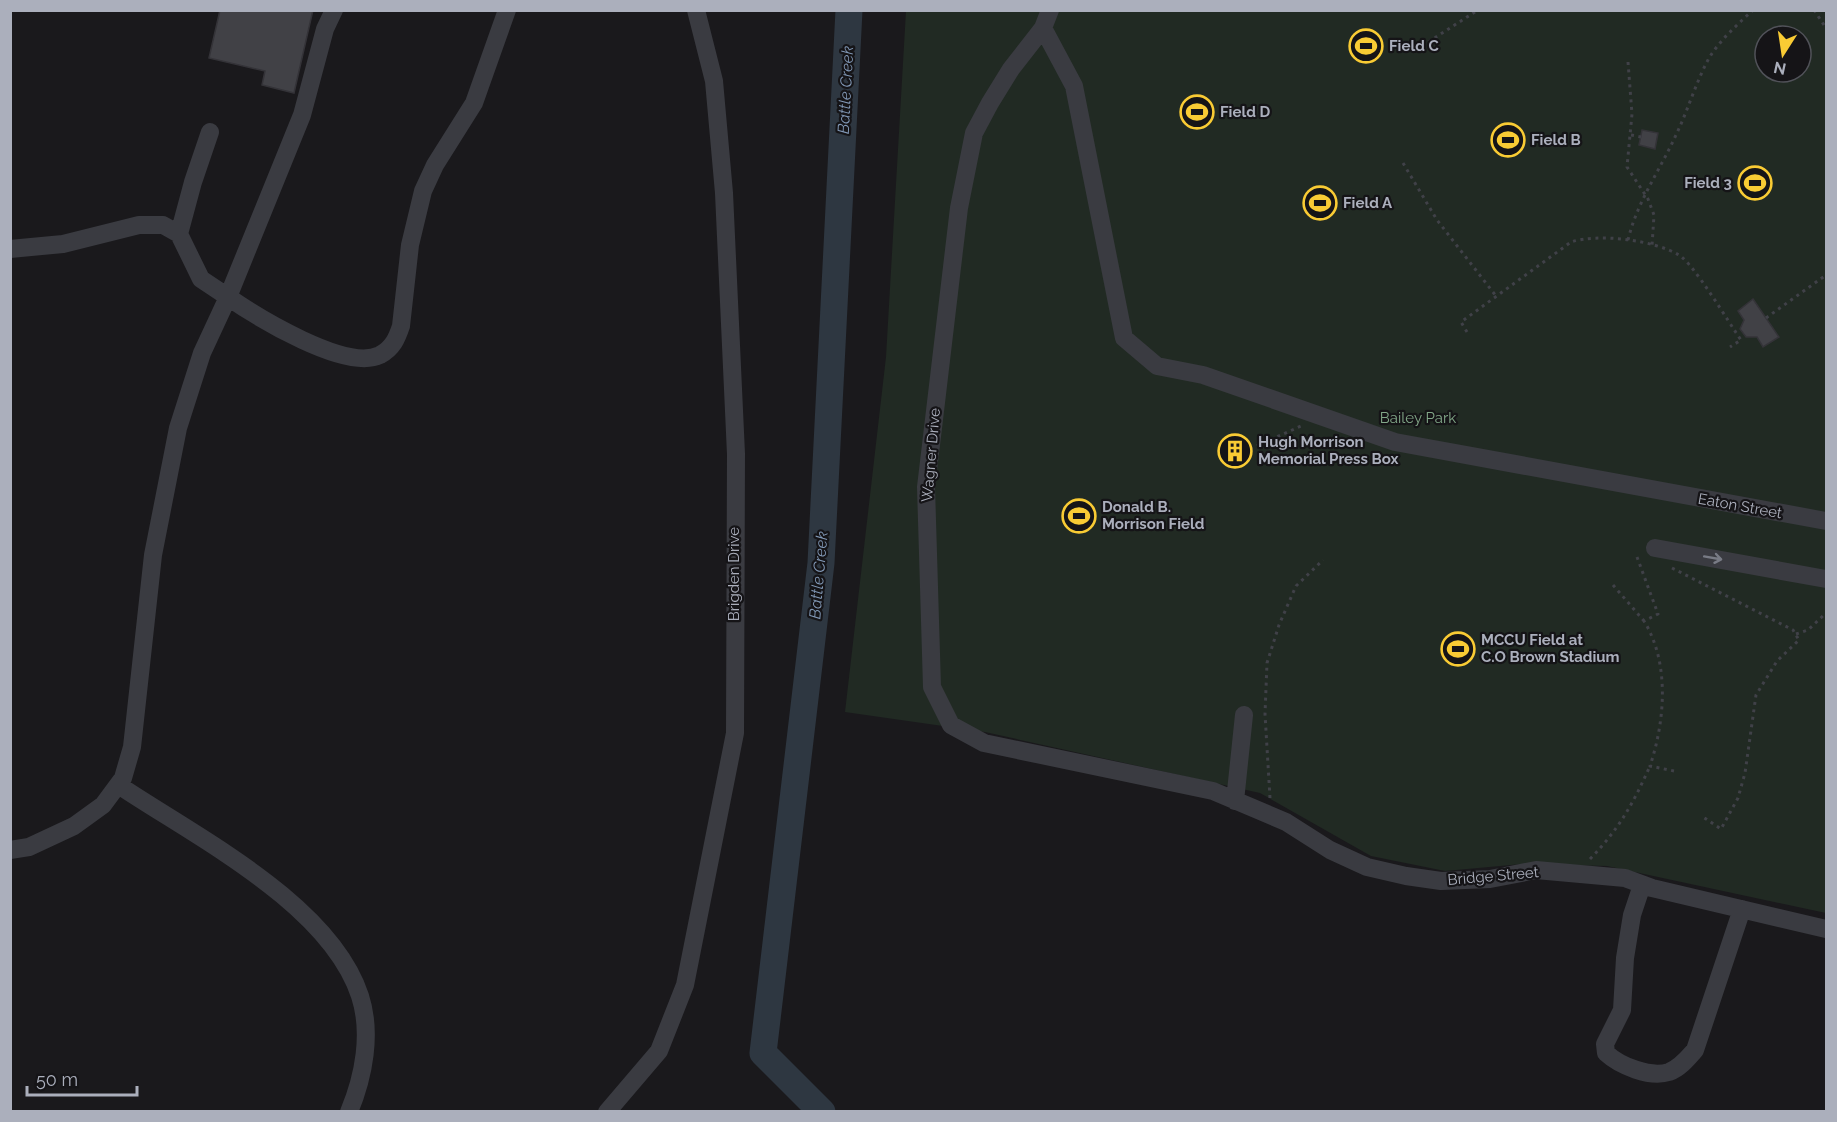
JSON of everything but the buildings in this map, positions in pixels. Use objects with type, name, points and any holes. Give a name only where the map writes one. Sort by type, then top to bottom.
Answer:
[{"type":"street","points":[[10,850],[29,847],[74,826],[103,805],[120,786],[132,747],[153,555],[178,428],[202,353],[228,297],[302,115],[325,29],[334,10]]},
{"type":"street","points":[[10,249],[63,244],[154,224],[179,234],[201,279],[259,319],[285,332],[348,356],[364,359],[379,356],[391,348],[401,326],[410,245],[423,191],[435,165],[474,103],[507,10]]},
{"type":"street","name":"Brigden Drive","points":[[607,1112],[659,1051],[685,985],[735,733],[736,454],[724,193],[714,81],[696,10]]},
{"type":"street","name":"Wagner Drive","points":[[1050,10],[1043,28],[1011,69],[974,134],[959,208],[926,487],[932,687],[951,725],[984,743],[1139,775]]},
{"type":"street","name":"Eaton Street","points":[[1043,28],[1074,86],[1124,338],[1157,366],[1203,375],[1395,442],[1827,521]]},
{"type":"street","points":[[179,234],[210,132]]},
{"type":"street","points":[[1655,548],[1827,579]]},
{"type":"street","points":[[1236,801],[1244,714]]},
{"type":"street","name":"Bridge Street","points":[[1139,775],[1213,791],[1271,815],[1330,850],[1367,867],[1406,876],[1441,880],[1490,879],[1536,870],[1625,878],[1642,885],[1827,929]]},
{"type":"street","points":[[120,786],[265,882],[300,911],[342,960],[361,998],[366,1041],[361,1076],[349,1112]]},
{"type":"street","points":[[1642,885],[1632,915],[1625,958],[1622,1010],[1605,1044],[1606,1053],[1614,1060],[1642,1071],[1656,1074],[1670,1072],[1682,1064],[1695,1050],[1742,909]]},
{"type":"path","points":[[1422,46],[1478,10]]},
{"type":"path","points":[[1628,240],[1633,219],[1670,148],[1710,58],[1732,29],[1753,10]]},
{"type":"path","points":[[1814,10],[1827,28]]},
{"type":"path","points":[[1628,62],[1632,93],[1631,135],[1627,167],[1645,194],[1654,215],[1652,246]]},
{"type":"path","points":[[1631,135],[1641,137]]},
{"type":"path","points":[[1403,163],[1437,220],[1496,296]]},
{"type":"path","points":[[1467,332],[1461,322],[1571,242],[1586,237],[1628,240],[1680,255],[1741,340],[1730,347]]},
{"type":"path","points":[[1766,318],[1827,275]]},
{"type":"path","points":[[1250,449],[1322,416]]},
{"type":"path","points":[[1637,557],[1658,614],[1644,621]]},
{"type":"path","points":[[1271,815],[1265,714],[1267,663],[1279,624],[1296,586],[1323,560]]},
{"type":"path","points":[[1665,566],[1793,630],[1799,640],[1777,661],[1756,694],[1752,731],[1738,798],[1721,829],[1703,817]]},
{"type":"path","points":[[1578,874],[1614,835],[1631,808],[1659,740],[1662,689],[1654,637],[1644,621],[1613,585]]},
{"type":"path","points":[[1796,635],[1808,630],[1827,613]]},
{"type":"path","points":[[1650,766],[1674,771]]},
{"type":"green space","name":"Bailey Park","points":[[906,11],[1826,11],[1826,913],[1607,866],[1522,864],[1445,871],[1371,856],[1260,793],[985,732],[845,712],[886,357]]},
{"type":"waterway","name":"Battle Creek","points":[[822,1112],[763,1053],[821,563],[849,10]]},
{"type":"place","name":"Field C","points":[[1366,46]]},
{"type":"place","name":"Field D","points":[[1197,112]]},
{"type":"place","name":"Field B","points":[[1508,140]]},
{"type":"place","name":"Field 3","points":[[1755,183]]},
{"type":"place","name":"Field A","points":[[1320,203]]},
{"type":"place","name":"Hugh Morrison Memorial Press Box","points":[[1235,451]]},
{"type":"place","name":"Donald B. Morrison Field","points":[[1079,516]]},
{"type":"place","name":"MCCU Field at C.O Brown Stadium","points":[[1458,649]]}]
